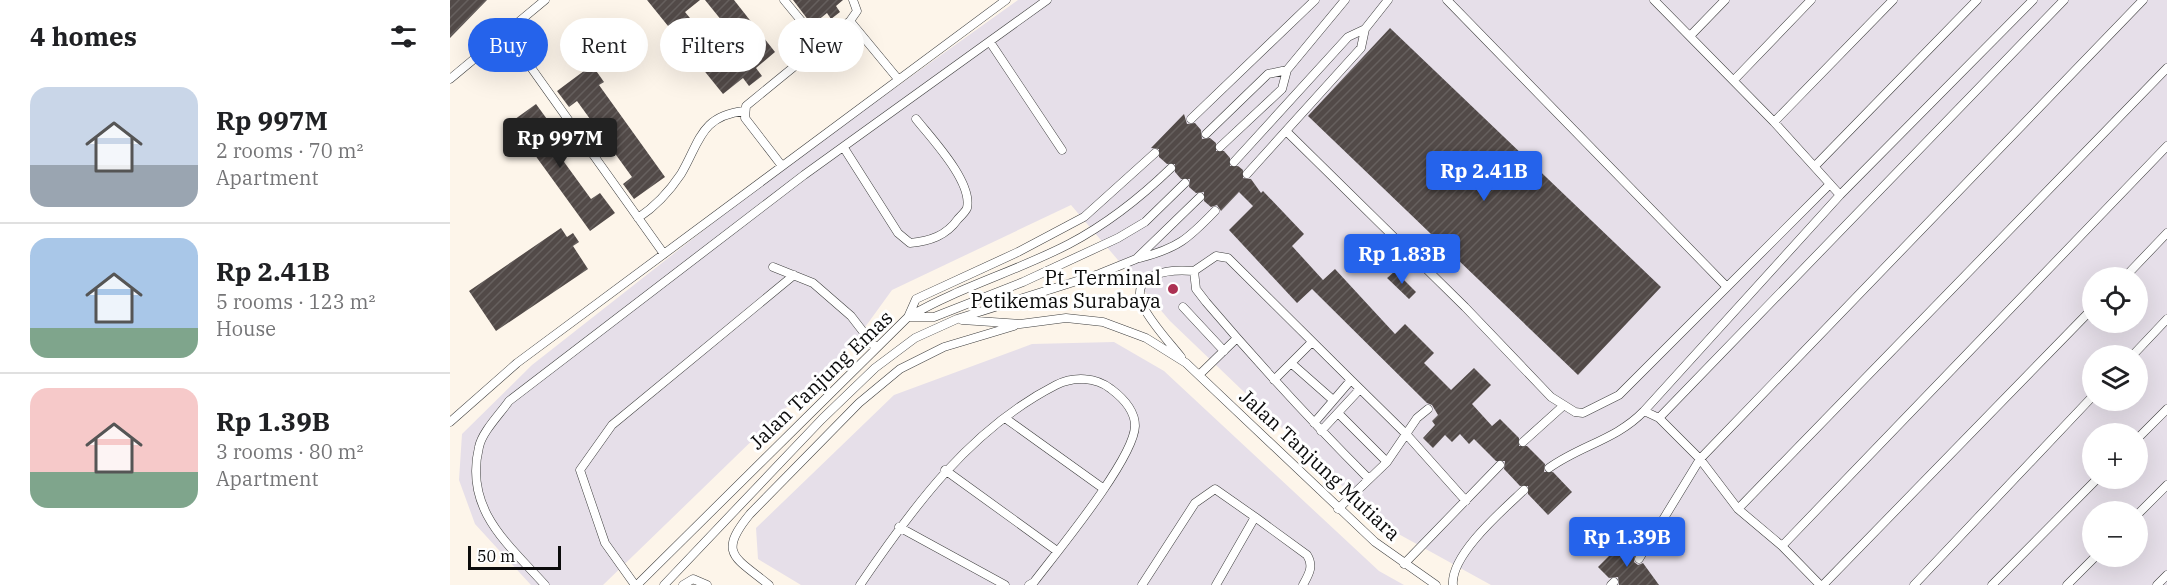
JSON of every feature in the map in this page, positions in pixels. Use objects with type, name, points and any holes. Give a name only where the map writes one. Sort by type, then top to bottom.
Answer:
[{"type":"lane","points":[[522,18],[545,0]]},
{"type":"lane","points":[[784,0],[799,18]]},
{"type":"lane","points":[[852,18],[857,11],[853,0]]},
{"type":"lane","points":[[450,422],[517,363],[1006,0]]},
{"type":"lane","points":[[545,585],[507,543],[481,507],[476,486],[479,445],[509,401],[794,183],[1047,0]]},
{"type":"lane","points":[[1191,119],[1315,0]]},
{"type":"lane","points":[[1220,147],[1282,89],[1287,70],[1345,0]]},
{"type":"lane","points":[[1234,162],[1348,37],[1365,29],[1388,0]]},
{"type":"lane","points":[[1447,0],[1726,286]]},
{"type":"lane","points":[[1654,0],[1734,80],[1840,195]]},
{"type":"lane","points":[[1691,35],[1725,0]]},
{"type":"lane","points":[[1734,80],[1811,0]]},
{"type":"lane","points":[[1774,122],[1893,0]]},
{"type":"lane","points":[[1815,166],[1977,0]]},
{"type":"lane","points":[[1549,468],[1562,459],[1628,427],[1840,195],[2033,0]]},
{"type":"lane","points":[[1659,418],[2064,0]]},
{"type":"lane","points":[[1639,559],[1700,459],[2143,0]]},
{"type":"lane","points":[[1247,174],[1361,48],[1365,29]]},
{"type":"lane","points":[[864,38],[898,79]]},
{"type":"lane","points":[[990,42],[1062,150]]},
{"type":"lane","points":[[450,79],[468,64]]},
{"type":"lane","points":[[1738,508],[2167,68]]},
{"type":"lane","points":[[1206,134],[1268,74],[1287,70]]},
{"type":"lane","points":[[534,72],[664,254]]},
{"type":"lane","points":[[782,166],[745,118],[744,111],[746,106],[789,72]]},
{"type":"lane","points":[[638,218],[655,207],[670,189],[699,136],[716,119],[744,111]]},
{"type":"lane","points":[[844,148],[898,233],[910,243],[931,241],[952,228],[967,209],[966,195],[946,157],[916,120]]},
{"type":"lane","points":[[1286,131],[1465,307],[1551,397],[1563,406],[1583,413],[1619,395],[1830,184]]},
{"type":"lane","points":[[1782,546],[2167,146]]},
{"type":"lane","points":[[908,317],[916,299],[1018,252],[1084,217],[1155,153]]},
{"type":"lane","points":[[908,317],[1068,245],[1106,223],[1141,196],[1171,168]]},
{"type":"lane","name":"Jalan Tanjung Emas","points":[[636,585],[908,317],[934,317],[1023,282],[1118,238],[1145,222],[1185,183]]},
{"type":"lane","name":"Jalan Tanjung Emas","points":[[664,585],[874,368],[915,338],[957,319],[1099,274],[1136,259],[1200,197]]},
{"type":"lane","points":[[1136,259],[1167,251],[1188,239],[1215,211]]},
{"type":"lane","points":[[2135,267],[2167,233]]},
{"type":"lane","points":[[1369,479],[1321,431],[1237,338],[1196,289],[1194,271],[1216,256],[1228,258],[1311,343],[1407,435],[1466,501]]},
{"type":"lane","points":[[773,267],[813,283],[850,316],[875,347]]},
{"type":"lane","name":"Jalan Tanjung Mutiara","points":[[1194,271],[1173,269],[1157,272],[1147,279],[1141,292],[1143,307],[1186,363],[1338,509],[1404,564],[1436,585]]},
{"type":"lane","points":[[636,585],[605,543],[580,470],[612,425],[794,275]]},
{"type":"lane","points":[[1183,307],[1224,351]]},
{"type":"lane","name":"Jalan Tanjung Mutiara","points":[[957,319],[1020,324],[1066,318],[1102,322],[1146,338],[1186,363]]},
{"type":"lane","points":[[1644,411],[1659,418],[1700,459],[1738,508],[1822,585],[2082,319]]},
{"type":"lane","points":[[2142,345],[2167,319]]},
{"type":"lane","points":[[769,585],[738,560],[731,547],[734,533],[750,514],[859,404],[900,369],[944,347],[1020,324]]},
{"type":"lane","points":[[1199,375],[1237,338]]},
{"type":"lane","points":[[1274,380],[1311,343]]},
{"type":"lane","points":[[1291,363],[1333,400]]},
{"type":"lane","points":[[860,585],[899,527],[945,470],[1005,418],[1057,384],[1076,378],[1102,382],[1126,401],[1135,423],[1134,437],[1104,489],[1029,585]]},
{"type":"lane","points":[[1314,423],[1351,380]]},
{"type":"lane","points":[[1321,431],[1360,389]]},
{"type":"lane","points":[[1523,442],[1563,406]]},
{"type":"lane","points":[[1914,585],[2082,408]]},
{"type":"lane","points":[[2148,428],[2167,408]]},
{"type":"lane","points":[[1338,509],[1387,462],[1428,409]]},
{"type":"lane","points":[[1338,413],[1387,462]]},
{"type":"lane","points":[[1005,418],[1104,489]]},
{"type":"lane","points":[[1404,564],[1500,465]]},
{"type":"lane","points":[[945,470],[1057,551]]},
{"type":"lane","points":[[2148,504],[2167,485]]},
{"type":"lane","points":[[1142,585],[1195,503],[1206,493],[1215,489],[1307,555],[1311,561],[1310,572],[1303,585]]},
{"type":"lane","points":[[1992,585],[2087,489]]},
{"type":"lane","points":[[1453,585],[1462,556],[1498,514],[1524,490]]},
{"type":"lane","points":[[1216,585],[1255,517]]},
{"type":"lane","points":[[899,527],[1005,585]]},
{"type":"lane","points":[[2067,585],[2085,567]]},
{"type":"lane","points":[[2157,585],[2167,574]]},
{"type":"lane","points":[[683,585],[693,579],[708,585]]},
{"type":"shaded area","points":[[1018,0],[2167,0],[2167,585],[1491,585],[1384,526],[1170,321],[1071,205],[892,290],[855,341],[603,585],[531,585],[475,524],[459,480],[462,434],[532,365],[779,171]]},
{"type":"shaded area","points":[[1114,342],[1164,371],[1379,571],[1404,585],[801,585],[758,559],[756,528],[894,395],[1032,344]]},
{"type":"building","points":[[450,0],[487,0],[468,18],[450,38]]},
{"type":"building","points":[[647,0],[700,0],[685,12],[690,18],[662,18]]},
{"type":"building","points":[[705,0],[734,0],[748,18],[720,18]]},
{"type":"building","points":[[793,0],[843,0],[836,6],[840,12],[832,18],[827,13],[821,18],[807,18]]},
{"type":"building","points":[[1390,28],[1661,287],[1578,375],[1308,116]]},
{"type":"building","points":[[766,41],[775,52],[766,60]]},
{"type":"building","points":[[583,72],[597,72],[604,82],[599,85],[665,177],[634,199],[623,184],[632,177],[577,101],[569,107],[557,91]]},
{"type":"building","points":[[705,72],[759,72],[762,76],[749,86],[743,78],[723,94]]},
{"type":"building","points":[[536,104],[552,126],[543,133],[591,199],[600,193],[615,213],[590,231],[511,122]]},
{"type":"building","points":[[1184,114],[1187,124],[1195,123],[1201,130],[1202,139],[1210,138],[1216,143],[1216,151],[1224,151],[1230,158],[1230,166],[1238,166],[1243,170],[1243,178],[1251,179],[1261,193],[1263,191],[1304,234],[1292,246],[1323,280],[1335,269],[1395,334],[1405,324],[1434,353],[1424,363],[1451,390],[1474,368],[1491,385],[1472,404],[1492,426],[1500,419],[1519,438],[1519,446],[1527,446],[1545,464],[1544,472],[1553,472],[1572,492],[1548,515],[1528,494],[1528,486],[1520,486],[1504,469],[1505,461],[1496,461],[1474,439],[1469,444],[1460,434],[1452,442],[1445,435],[1433,448],[1423,438],[1435,425],[1432,421],[1438,415],[1432,405],[1427,403],[1312,289],[1297,303],[1229,230],[1253,206],[1239,192],[1221,211],[1217,205],[1211,207],[1204,201],[1204,192],[1196,193],[1189,187],[1190,179],[1181,179],[1175,172],[1175,164],[1167,164],[1159,157],[1159,149],[1151,148]]},
{"type":"building","points":[[561,228],[567,237],[573,233],[579,242],[573,246],[588,269],[496,331],[469,291]]},
{"type":"building","points":[[1395,271],[1416,292],[1409,299],[1387,278]]},
{"type":"building","points":[[1623,542],[1635,554],[1634,562],[1638,565],[1643,563],[1659,585],[1619,585],[1618,577],[1609,578],[1598,567]]},
{"type":"place","name":"Pt. Terminal Petikemas Surabaya","points":[[1173,289]]}]
